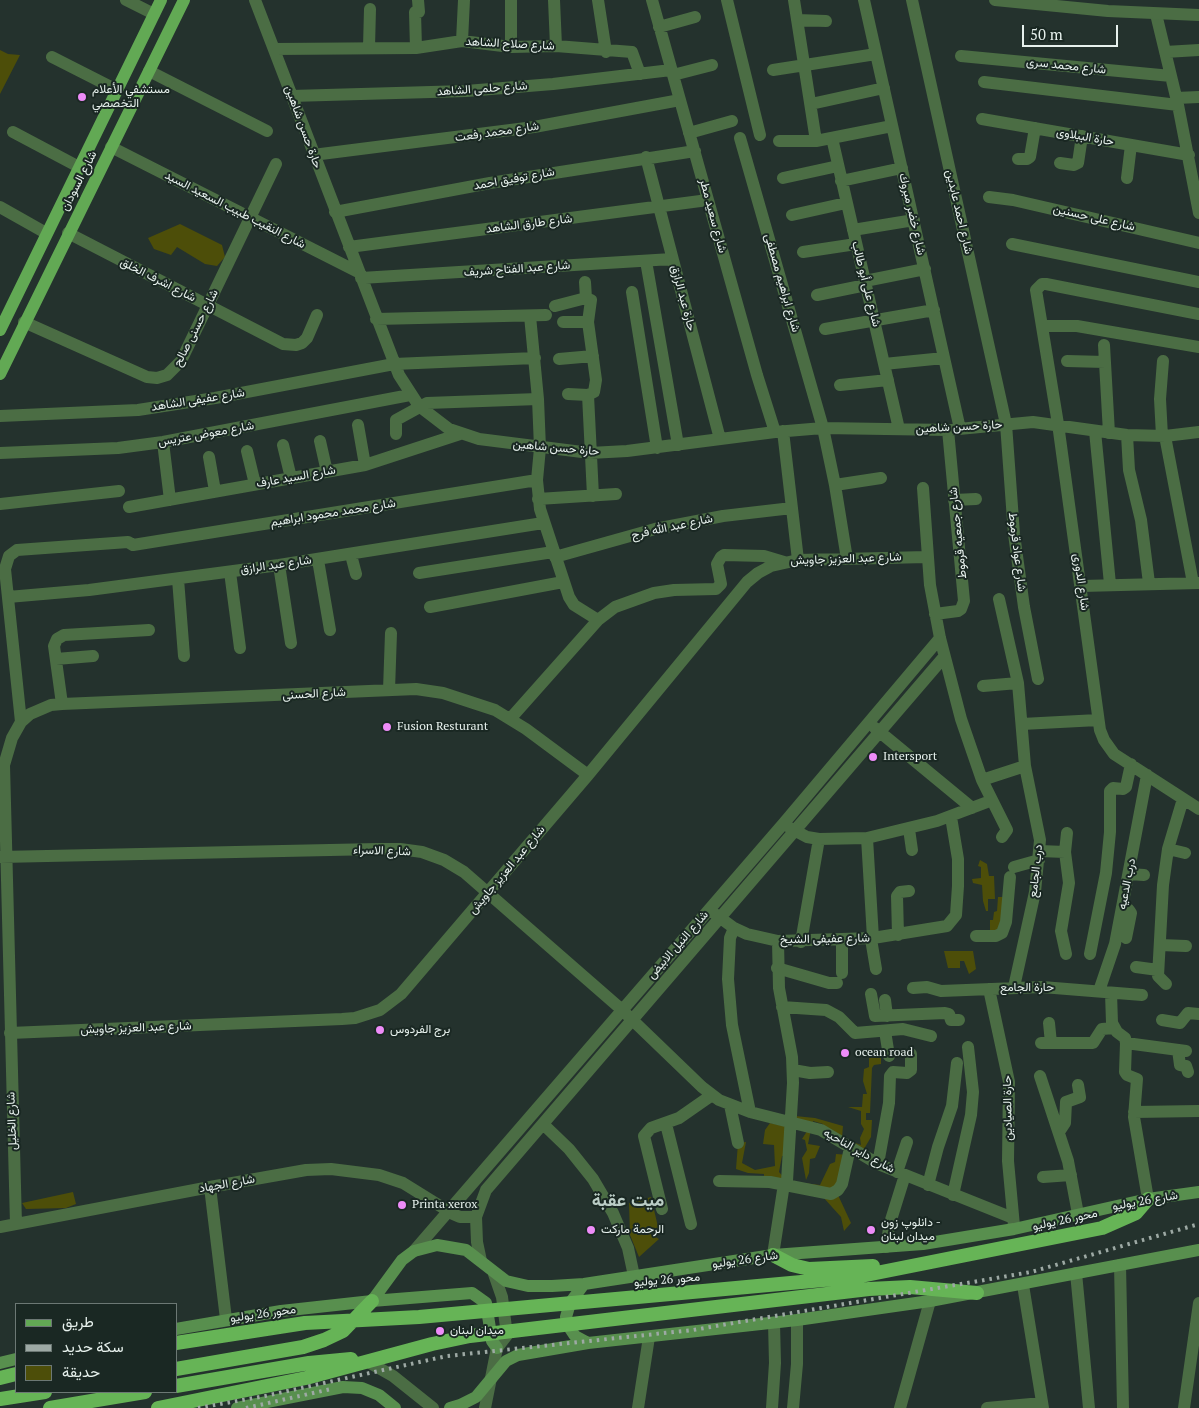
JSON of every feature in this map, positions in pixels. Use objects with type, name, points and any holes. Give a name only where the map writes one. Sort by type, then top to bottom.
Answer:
[{"type":"highway","name":"محور 26 يوليو","points":[[178,1343],[305,1323],[420,1317],[856,1277],[1102,1228],[1136,1213],[1148,1199]]},
{"type":"highway","points":[[773,1255],[792,1265],[809,1269],[918,1264]]},
{"type":"highway","points":[[158,1408],[297,1380],[432,1344],[470,1336],[646,1314],[793,1300],[889,1287],[930,1288],[977,1293]]},
{"type":"highway","points":[[178,1369],[303,1347],[324,1340],[342,1331],[372,1302]]},
{"type":"highway","points":[[178,1386],[331,1361],[353,1359],[370,1363]]},
{"type":"highway","points":[[0,1378],[15,1374]]},
{"type":"highway","points":[[0,1400],[39,1393]]},
{"type":"highway","points":[[50,1408],[139,1393]]},
{"type":"main road","name":"شارع السودان","points":[[2,322],[161,0]]},
{"type":"main road","name":"شارع السودان","points":[[0,374],[184,0]]},
{"type":"main road","name":"شارع 26 يوليو","points":[[414,1250],[448,1245],[466,1250],[494,1274],[506,1281],[528,1286],[584,1284],[773,1255],[923,1244],[1013,1224],[1078,1214],[1148,1199],[1199,1192]]},
{"type":"main road","points":[[372,1302],[394,1269],[414,1250]]},
{"type":"main road","points":[[450,1408],[469,1402],[489,1384],[496,1372],[512,1357],[588,1343],[649,1338],[797,1320],[930,1301],[1023,1285],[1199,1250]]},
{"type":"main road","points":[[584,1284],[570,1303],[566,1317],[570,1331],[588,1343]]},
{"type":"main road","points":[[178,1329],[281,1311],[464,1292],[472,1293],[486,1303],[492,1341],[497,1348]]},
{"type":"main road","points":[[0,1363],[15,1360]]},
{"type":"main road","points":[[237,1408],[342,1387],[362,1388],[379,1395],[395,1408]]},
{"type":"street","points":[[126,0],[154,14]]},
{"type":"street","name":"حارة حسن شاهين","points":[[255,0],[394,364],[410,395],[419,406],[438,422],[460,434],[479,439],[540,448],[590,453],[678,446],[779,431],[823,428],[954,429],[1033,422],[1127,435],[1163,436],[1199,432]]},
{"type":"street","points":[[416,48],[415,12],[419,12],[418,0]]},
{"type":"street","points":[[462,41],[464,0]]},
{"type":"street","points":[[511,0],[511,47]]},
{"type":"street","points":[[554,0],[556,46]]},
{"type":"street","points":[[598,0],[606,52]]},
{"type":"street","name":"شارع سعيد مطر","points":[[652,0],[757,375],[779,431],[792,508],[798,560]]},
{"type":"street","points":[[727,0],[760,135]]},
{"type":"street","points":[[794,0],[816,141]]},
{"type":"street","name":"شارع خضر مبروك","points":[[864,0],[934,310],[944,358],[954,429]]},
{"type":"street","name":"شارع احمد عابدين","points":[[912,0],[1006,424]]},
{"type":"street","points":[[995,0],[1040,2],[1156,14],[1199,16]]},
{"type":"street","points":[[369,47],[370,9]]},
{"type":"street","points":[[1156,14],[1177,102],[1192,151],[1198,206]]},
{"type":"street","points":[[659,27],[695,17]]},
{"type":"street","points":[[797,20],[826,21]]},
{"type":"street","name":"شارع صلاح الشاهد","points":[[272,44],[416,48],[462,41],[511,47],[556,46],[606,52],[632,52],[640,74]]},
{"type":"street","points":[[1165,52],[1199,50]]},
{"type":"street","points":[[773,70],[876,54]]},
{"type":"street","name":"شارع محمد سرى","points":[[961,56],[1172,76]]},
{"type":"street","points":[[52,57],[117,90]]},
{"type":"street","name":"شارع حلمى الشاهد","points":[[291,96],[466,91],[672,72],[712,65]]},
{"type":"street","points":[[149,71],[267,131]]},
{"type":"street","points":[[984,82],[1177,102],[1199,97]]},
{"type":"street","points":[[811,104],[884,88]]},
{"type":"street","name":"شارع محمد رفعت","points":[[313,155],[534,127],[680,100]]},
{"type":"street","name":"حارة الببلاوى","points":[[982,119],[1131,145],[1192,151]]},
{"type":"street","points":[[690,133],[732,121]]},
{"type":"street","points":[[779,141],[816,141],[892,126]]},
{"type":"street","points":[[1018,158],[1028,159],[1030,157],[1035,128]]},
{"type":"street","points":[[13,132],[79,167]]},
{"type":"street","points":[[1060,163],[1077,164],[1082,136]]},
{"type":"street","name":"شارع ابراهيم مصطفى","points":[[740,138],[823,428],[836,485],[847,559]]},
{"type":"street","name":"شارع على أبو طالب","points":[[832,138],[899,430]]},
{"type":"street","points":[[1127,178],[1131,145]]},
{"type":"street","name":"شارع النقيب طبيب السعيد السيد","points":[[111,147],[360,275]]},
{"type":"street","name":"شارع توفيق احمد","points":[[335,212],[490,183],[695,151]]},
{"type":"street","name":"حارة عبد الرازق","points":[[646,158],[720,439]]},
{"type":"street","name":"شارع حسنى صالح","points":[[24,322],[147,377],[157,378],[167,375],[176,369],[276,164]]},
{"type":"street","points":[[783,178],[838,166]]},
{"type":"street","points":[[841,181],[902,168]]},
{"type":"street","name":"شارع على حسنين","points":[[990,198],[1013,200],[1199,243]]},
{"type":"street","name":"شارع طارق الشاهد","points":[[349,247],[708,200]]},
{"type":"street","points":[[792,214],[846,203]]},
{"type":"street","points":[[0,207],[46,233]]},
{"type":"street","points":[[852,230],[914,220]]},
{"type":"street","name":"شارع اشرف الخلق","points":[[68,233],[208,306],[290,346],[302,343],[307,338],[317,315]]},
{"type":"street","points":[[803,252],[856,244]]},
{"type":"street","points":[[1012,244],[1199,282]]},
{"type":"street","name":"شارع عبد الفتاح شريف","points":[[360,275],[672,259]]},
{"type":"street","points":[[646,261],[678,446]]},
{"type":"street","points":[[817,295],[925,270]]},
{"type":"street","points":[[585,282],[586,298]]},
{"type":"street","name":"شارع الدورى","points":[[1130,764],[1114,754],[1104,740],[1098,720],[1082,586],[1058,424],[1036,294],[1038,286],[1046,284],[1199,314]]},
{"type":"street","points":[[632,292],[657,448]]},
{"type":"street","points":[[376,319],[530,316],[586,298],[591,300],[588,322],[596,380],[594,392],[588,395],[568,394]]},
{"type":"street","points":[[825,329],[874,318],[934,310]]},
{"type":"street","points":[[530,316],[538,399],[540,448],[537,480],[538,499],[543,523],[563,582],[574,605],[598,620]]},
{"type":"street","points":[[563,322],[588,322]]},
{"type":"street","points":[[1042,326],[1077,326],[1199,347]]},
{"type":"street","points":[[1104,345],[1109,433]]},
{"type":"street","points":[[559,359],[593,356]]},
{"type":"street","name":"شارع عفيفى الشاهد","points":[[0,416],[138,410],[214,398],[394,364],[534,358]]},
{"type":"street","points":[[884,364],[944,358]]},
{"type":"street","points":[[1067,361],[1105,362]]},
{"type":"street","points":[[1082,586],[1196,583],[1163,436],[1160,399],[1163,361]]},
{"type":"street","points":[[840,385],[888,380]]},
{"type":"street","name":"شارع معوض عتريس","points":[[0,453],[118,448],[163,442],[410,395]]},
{"type":"street","points":[[588,395],[592,496]]},
{"type":"street","points":[[396,434],[396,420],[419,406],[434,402],[538,399]]},
{"type":"street","name":"شارع عواد قرموط","points":[[1006,424],[1010,498],[1017,561],[1038,679]]},
{"type":"street","points":[[358,425],[365,465]]},
{"type":"street","name":"شارع جمعيه قرموط","points":[[935,614],[958,611],[964,601],[954,500],[954,429]]},
{"type":"street","points":[[1094,431],[1110,584]]},
{"type":"street","name":"شارع السيد عارف","points":[[130,507],[365,465],[460,434]]},
{"type":"street","points":[[1127,435],[1129,470],[1141,520],[1149,583]]},
{"type":"street","points":[[320,441],[327,472]]},
{"type":"street","points":[[163,442],[170,500]]},
{"type":"street","points":[[284,445],[291,478]]},
{"type":"street","points":[[247,451],[255,484]]},
{"type":"street","points":[[209,457],[215,492]]},
{"type":"street","points":[[836,485],[881,478]]},
{"type":"street","name":"شارع محمد محمود ابراهيم","points":[[21,722],[6,562],[9,556],[17,550],[131,543],[133,545],[537,480]]},
{"type":"street","points":[[923,488],[927,557],[935,614],[944,657],[961,719],[982,780],[990,801],[1007,833],[1002,837]]},
{"type":"street","points":[[0,504],[119,492]]},
{"type":"street","points":[[538,499],[616,494]]},
{"type":"street","points":[[954,500],[976,499]]},
{"type":"street","name":"شارع عبد الله فرج","points":[[420,573],[554,555],[663,527],[723,516],[792,508]]},
{"type":"street","name":"شارع عبد الرازق","points":[[8,597],[89,590],[318,560],[543,523]]},
{"type":"street","points":[[351,554],[356,574]]},
{"type":"street","points":[[510,719],[598,620],[615,607],[654,593],[674,590],[716,589],[721,584],[718,560],[724,555],[764,556],[784,562]]},
{"type":"street","name":"شارع عبد العزيز جاويش","points":[[10,1033],[332,1020],[368,1015],[391,1003],[400,994],[588,775],[748,582],[758,573],[784,562],[798,560],[927,557]]},
{"type":"street","points":[[318,560],[330,630]]},
{"type":"street","points":[[279,565],[291,643]]},
{"type":"street","points":[[230,572],[240,648]]},
{"type":"street","points":[[178,579],[184,656]]},
{"type":"street","points":[[430,607],[563,582]]},
{"type":"street","name":"درب الجامع","points":[[999,599],[1018,683],[1025,766],[1039,833],[1040,855],[1028,926],[1014,987]]},
{"type":"street","points":[[62,704],[55,642],[60,636],[149,630]]},
{"type":"street","points":[[389,690],[391,633]]},
{"type":"street","name":"شارع النيل الابيض","points":[[414,1250],[784,823],[940,638]]},
{"type":"street","points":[[56,659],[93,656]]},
{"type":"street","name":"شارع النيل الابيض","points":[[481,1261],[476,1217],[486,1190],[796,832],[944,657]]},
{"type":"street","points":[[983,686],[1018,683]]},
{"type":"street","name":"شارع الحسنى","points":[[21,722],[40,708],[62,704],[416,689],[443,693],[469,700],[510,719],[588,775]]},
{"type":"street","points":[[1022,724],[1098,720]]},
{"type":"street","name":"شارع الخليل","points":[[16,1224],[2,857],[4,765],[12,738],[21,722]]},
{"type":"street","points":[[868,723],[972,808]]},
{"type":"street","points":[[1090,954],[1106,874],[1110,791],[1114,788],[1123,789],[1126,787],[1130,764],[1199,809]]},
{"type":"street","points":[[982,780],[1025,766]]},
{"type":"street","name":"درب الدعيه","points":[[1105,992],[1116,944],[1147,775]]},
{"type":"street","points":[[1166,984],[1158,976],[1163,885],[1168,849],[1183,799]]},
{"type":"street","points":[[784,823],[796,832],[819,839],[867,838],[951,817],[990,801]]},
{"type":"street","name":"شارع عفيفى الشيخ","points":[[709,910],[734,928],[759,938],[778,941],[872,939],[947,926],[956,915],[958,886],[958,858],[951,817]]},
{"type":"street","points":[[909,829],[912,850]]},
{"type":"street","points":[[1066,954],[1061,931],[1069,883],[1065,852],[1067,833]]},
{"type":"street","points":[[867,838],[872,939],[876,969]]},
{"type":"street","points":[[801,942],[819,839]]},
{"type":"street","name":"شارع الاسراء","points":[[2,857],[400,849],[422,852],[444,860],[464,872],[488,892],[622,1009],[712,1095],[730,1105],[750,1112],[790,1121]]},
{"type":"street","points":[[1168,849],[1185,853]]},
{"type":"street","points":[[976,936],[1000,935],[1006,922],[1012,872],[1040,855],[1065,852]]},
{"type":"street","points":[[1129,874],[1144,875]]},
{"type":"street","points":[[898,935],[897,896],[900,892],[909,891]]},
{"type":"street","points":[[1122,909],[1129,910],[1131,913],[1126,938]]},
{"type":"street","points":[[1006,922],[1028,926]]},
{"type":"street","points":[[734,928],[730,938],[728,979],[732,1025],[750,1112]]},
{"type":"street","points":[[778,968],[829,983],[840,978],[842,940]]},
{"type":"street","points":[[773,1255],[784,1184],[787,1181],[793,1070],[782,1007],[778,968],[778,941]]},
{"type":"street","points":[[1160,945],[1186,946]]},
{"type":"street","points":[[1136,966],[1158,970]]},
{"type":"street","name":"حارة الجامع","points":[[913,988],[927,987],[942,991],[1014,987],[1142,995]]},
{"type":"street","name":"حارة الصيادين","points":[[988,988],[1009,1082],[1008,1161],[1013,1224]]},
{"type":"street","points":[[942,991],[945,1013]]},
{"type":"street","points":[[1105,992],[1114,1028],[1125,1038],[1125,1072],[1127,1075],[1137,1079],[1134,1112],[1148,1199]]},
{"type":"street","points":[[871,994],[874,1014],[887,1016],[945,1013],[949,1014],[951,1020],[959,1020]]},
{"type":"street","points":[[885,1000],[887,1016]]},
{"type":"street","points":[[782,1007],[826,1010],[839,1017],[855,1033],[910,1030],[915,1034],[931,1036]]},
{"type":"street","points":[[1162,1020],[1180,1023],[1188,1013],[1199,1014]]},
{"type":"street","points":[[909,1014],[910,1030]]},
{"type":"street","points":[[1049,1023],[1046,1043],[1093,1043],[1102,1029],[1114,1028]]},
{"type":"street","points":[[885,1031],[889,1056]]},
{"type":"street","points":[[1126,1043],[1182,1051],[1180,1065],[1186,1066],[1188,1072]]},
{"type":"street","points":[[953,1194],[971,1115],[972,1085],[968,1047]]},
{"type":"street","points":[[878,1164],[889,1103],[890,1076],[893,1072],[907,1073],[911,1070],[911,1054]]},
{"type":"street","points":[[928,1185],[952,1106],[957,1063]]},
{"type":"street","points":[[793,1070],[810,1073],[828,1072]]},
{"type":"street","points":[[1040,1076],[1071,1175],[1078,1214]]},
{"type":"street","points":[[1059,1132],[1064,1123],[1066,1102],[1079,1098],[1078,1085]]},
{"type":"street","points":[[662,1209],[644,1136],[651,1128],[666,1124],[691,1112],[712,1095]]},
{"type":"street","points":[[730,1105],[738,1143]]},
{"type":"street","points":[[1134,1112],[1173,1117],[1199,1111]]},
{"type":"street","name":"شارع داير الناحيه","points":[[790,1121],[821,1130],[878,1164],[953,1194],[1013,1224]]},
{"type":"street","points":[[543,1124],[569,1149],[594,1179],[613,1213],[628,1248],[634,1276]]},
{"type":"street","points":[[666,1124],[692,1224]]},
{"type":"street","points":[[886,1247],[907,1142]]},
{"type":"street","points":[[718,1181],[762,1181],[784,1184],[824,1194],[838,1190],[842,1184],[850,1148]]},
{"type":"street","name":"شارع الجهاد","points":[[0,1227],[306,1170],[355,1170],[403,1183],[460,1217],[476,1217]]},
{"type":"street","points":[[1043,1177],[1071,1175]]},
{"type":"street","points":[[210,1187],[226,1319]]},
{"type":"street","points":[[1120,1265],[1123,1408]]},
{"type":"street","points":[[1076,1273],[1089,1408]]},
{"type":"street","points":[[485,1408],[497,1348],[506,1339],[506,1322],[502,1297],[494,1274]]},
{"type":"street","points":[[987,1408],[1043,1405],[1023,1285]]},
{"type":"street","points":[[900,1408],[930,1301]]},
{"type":"street","points":[[1184,1408],[1199,1303]]},
{"type":"street","points":[[793,1408],[797,1320]]},
{"type":"street","points":[[772,1408],[775,1375],[774,1322]]},
{"type":"street","points":[[638,1408],[649,1338]]},
{"type":"street","points":[[370,1363],[393,1376],[433,1408]]},
{"type":"street","points":[[775,1375],[796,1375]]},
{"type":"green space","points":[[0,50],[8,54],[20,55],[0,94]]},
{"type":"green space","points":[[180,224],[222,245],[225,257],[217,266],[205,264],[177,247],[171,255],[154,249],[148,238]]},
{"type":"green space","points":[[980,860],[987,864],[989,876],[994,876],[995,899],[988,899],[988,911],[986,911],[983,901],[982,885],[973,883],[972,879],[981,878],[981,867],[978,866]]},
{"type":"green space","points":[[998,897],[1003,897],[1004,925],[990,934],[990,920],[993,920],[994,912],[997,911]]},
{"type":"green space","points":[[944,951],[973,951],[976,969],[969,974],[964,961],[960,961],[960,968],[948,968]]},
{"type":"green space","points":[[869,1058],[881,1058],[881,1064],[874,1065],[872,1068],[870,1113],[866,1113],[866,1120],[872,1120],[871,1137],[864,1149],[858,1151],[825,1130],[823,1124],[813,1121],[813,1124],[792,1119],[793,1107],[797,1108],[795,1116],[815,1118],[843,1126],[842,1138],[861,1145],[860,1138],[864,1129],[861,1124],[861,1111],[848,1107],[862,1107],[863,1094],[867,1094],[863,1081],[864,1069],[869,1067]]},
{"type":"green space","points":[[770,1123],[789,1127],[785,1156],[782,1156],[779,1172],[787,1181],[820,1185],[830,1164],[835,1162],[836,1154],[849,1155],[836,1190],[764,1179],[764,1174],[748,1173],[736,1169],[738,1143],[746,1142],[742,1163],[755,1170],[775,1166],[774,1145],[763,1144],[765,1130]]},
{"type":"green space","points":[[809,1128],[811,1129],[808,1144],[820,1146],[815,1158],[810,1159],[809,1173],[806,1180],[802,1158],[807,1150],[805,1140],[802,1139]]},
{"type":"green space","points":[[73,1192],[76,1204],[66,1208],[26,1209],[22,1203]]},
{"type":"green space","points":[[838,1195],[851,1223],[844,1231],[841,1217],[823,1197]]},
{"type":"green space","points":[[651,1197],[659,1231],[647,1232],[659,1239],[639,1257],[630,1235],[629,1203]]},
{"type":"railway","points":[[198,1408],[265,1396],[447,1356],[693,1330],[1031,1272],[1199,1224]]},
{"type":"railway","points":[[246,1408],[331,1389]]},
{"type":"place","name":"مستشفي الأعلام التخصصي","points":[[82,97]]},
{"type":"place","name":"Fusion Resturant","points":[[387,727]]},
{"type":"place","name":"Intersport","points":[[873,757]]},
{"type":"place","name":"برج الفردوس","points":[[380,1030]]},
{"type":"place","name":"ocean road","points":[[845,1053]]},
{"type":"place","name":"Printa xerox","points":[[402,1205]]},
{"type":"place","name":"الرحمة ماركت","points":[[591,1230]]},
{"type":"place","name":"دانلوپ زون - ميدان لبنان","points":[[871,1230]]},
{"type":"place","name":"ميدان لبنان","points":[[440,1331]]},
{"type":"district","name":"ميت عقبة","points":[[628,1201]]}]
